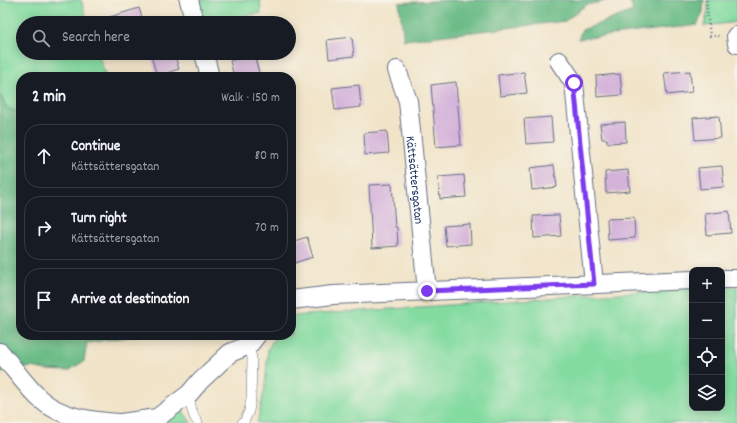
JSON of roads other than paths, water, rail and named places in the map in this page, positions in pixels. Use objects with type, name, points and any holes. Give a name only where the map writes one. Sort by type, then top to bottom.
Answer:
[{"type":"street","points":[[189,0],[193,16]]},
{"type":"street","points":[[206,60],[209,72]]},
{"type":"street","points":[[559,61],[574,83],[594,284]]},
{"type":"street","name":"Kättsättersgatan","points":[[397,70],[408,101],[427,291]]},
{"type":"street","points":[[725,279],[737,279]]},
{"type":"street","points":[[296,299],[333,295],[689,280]]},
{"type":"street","points":[[0,352],[41,400],[63,413],[92,420],[120,423],[157,418],[189,394],[200,381],[230,353],[253,340]]},
{"type":"lane","points":[[242,423],[244,422],[249,410],[251,398],[253,340]]},
{"type":"lane","points":[[189,394],[193,413],[198,423]]}]
